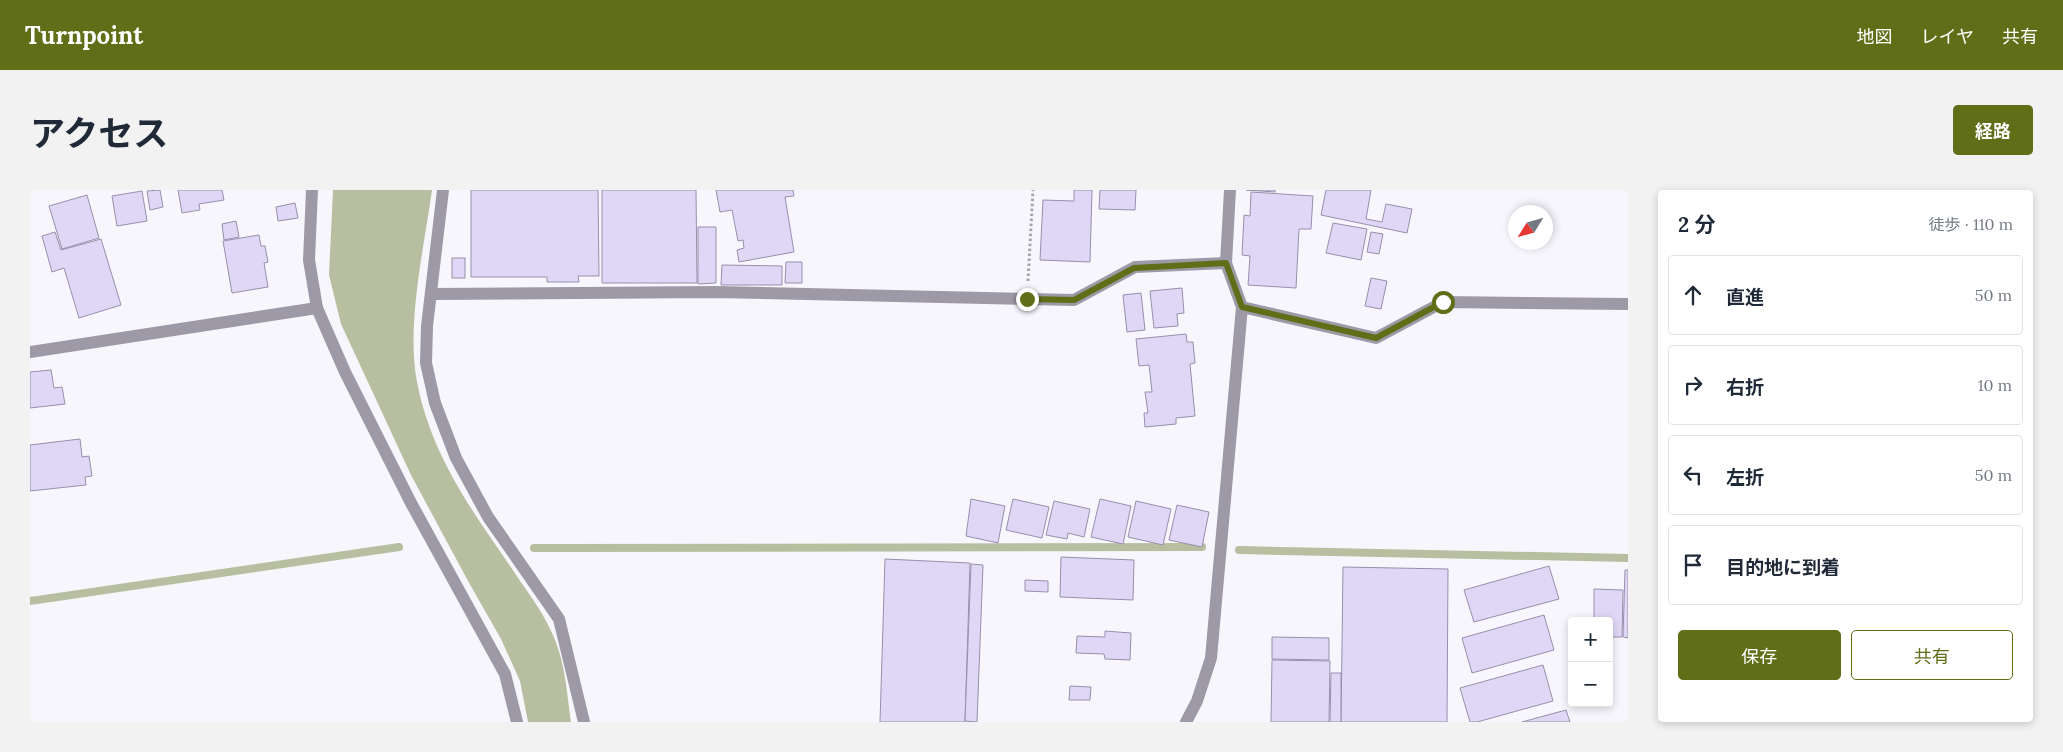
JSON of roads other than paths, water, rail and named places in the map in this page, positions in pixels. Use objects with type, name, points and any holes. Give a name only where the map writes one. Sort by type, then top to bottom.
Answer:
[{"type":"street","points":[[312,190],[309,260],[317,308],[345,372],[411,503],[505,674],[517,722]]},
{"type":"street","points":[[443,190],[426,363],[436,404],[456,458],[488,517],[559,619],[584,722]]},
{"type":"street","points":[[1186,722],[1197,701],[1211,658],[1242,307],[1226,263],[1230,190]]},
{"type":"street","points":[[432,294],[715,292],[1074,300],[1134,268],[1226,263]]},
{"type":"street","points":[[1242,307],[1376,338],[1443,302],[1628,304]]},
{"type":"street","points":[[30,352],[317,308]]},
{"type":"waterway","points":[[30,601],[399,547]]},
{"type":"waterway","points":[[534,548],[1202,547]]},
{"type":"waterway","points":[[1239,550],[1628,558]]}]
